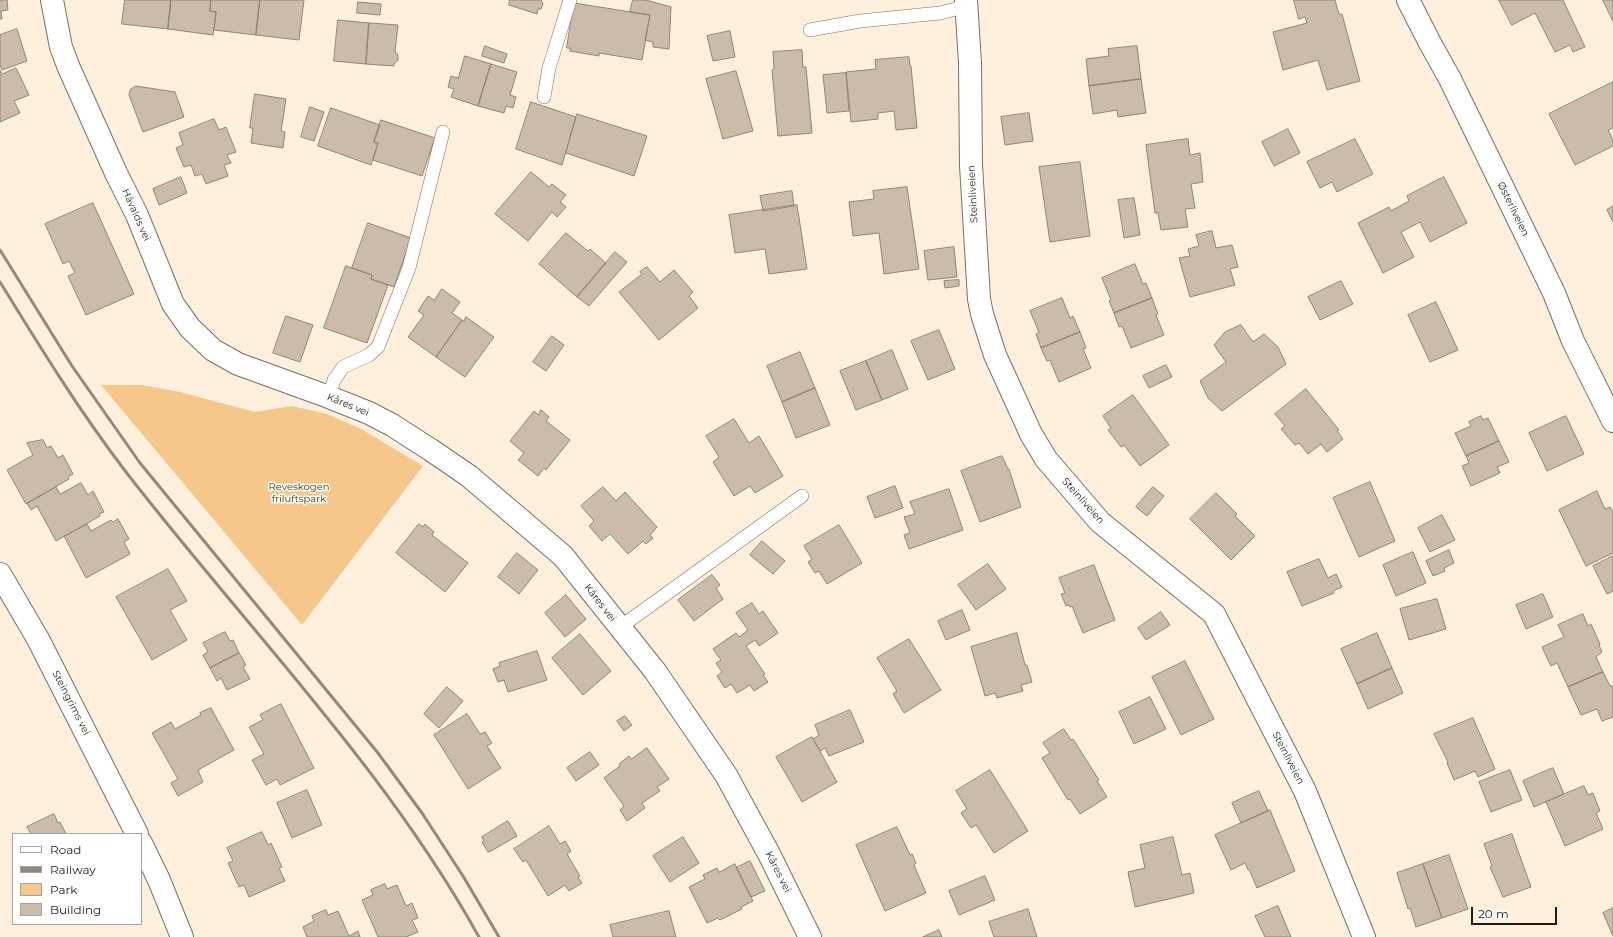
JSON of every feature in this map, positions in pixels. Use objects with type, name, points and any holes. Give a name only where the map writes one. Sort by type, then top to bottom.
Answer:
[{"type":"street","name":"Håvalds vei","points":[[52,0],[61,47],[69,68],[116,173],[137,215],[174,304],[190,328],[213,350],[238,364],[280,379]]},
{"type":"street","name":"Østerliveien","points":[[1408,0],[1452,84],[1523,229],[1554,293],[1573,341],[1613,421]]},
{"type":"street","name":"Steinliveien","points":[[966,3],[970,63],[971,164],[979,299],[994,355],[1031,434],[1046,459],[1100,522],[1214,614],[1305,790],[1364,937]]},
{"type":"street","name":"Kåres vei","points":[[280,379],[369,413],[392,425],[469,476],[563,556],[619,628],[655,671],[726,775],[769,854],[810,937]]},
{"type":"street","name":"Steingrims vei","points":[[0,574],[38,639],[136,833]]},
{"type":"street","points":[[142,845],[182,937]]},
{"type":"lane","points":[[544,97],[549,68],[570,0]]},
{"type":"lane","points":[[810,30],[860,21],[940,13],[966,3]]},
{"type":"lane","points":[[329,397],[334,380],[343,367],[369,355],[378,347],[409,268],[443,132]]},
{"type":"lane","points":[[619,628],[802,496]]},
{"type":"green space","name":"Reveskogen friluftspark","points":[[101,385],[142,385],[180,392],[255,412],[292,406],[327,414],[361,429],[423,466],[302,625]]},
{"type":"building","points":[[0,0],[7,0],[8,10],[1,11],[2,19],[0,19]]},
{"type":"building","points":[[125,0],[171,0],[168,29],[122,24]]},
{"type":"building","points":[[171,0],[211,0],[210,11],[216,12],[213,35],[168,29]]},
{"type":"building","points":[[211,0],[260,0],[256,35],[214,30],[216,12],[210,11]]},
{"type":"building","points":[[260,0],[304,0],[299,40],[256,35]]},
{"type":"building","points":[[510,0],[541,0],[543,4],[541,9],[538,9],[537,14],[509,5]]},
{"type":"building","points":[[633,0],[646,0],[671,7],[669,49],[653,47],[653,42],[645,40],[650,15],[630,12]]},
{"type":"building","points":[[1294,0],[1335,0],[1339,14],[1342,14],[1360,81],[1327,90],[1318,60],[1283,70],[1273,32],[1307,23],[1305,17],[1299,19]]},
{"type":"building","points":[[1499,0],[1563,0],[1585,47],[1573,52],[1570,45],[1555,52],[1535,13],[1512,25]]},
{"type":"building","points":[[1603,0],[1613,0],[1613,21]]},
{"type":"building","points":[[358,2],[381,4],[380,15],[357,13]]},
{"type":"building","points":[[574,3],[650,15],[642,60],[599,53],[599,56],[570,51],[570,48],[567,48]]},
{"type":"building","points":[[338,20],[369,23],[366,64],[334,61]]},
{"type":"building","points":[[369,23],[398,25],[395,51],[398,55],[398,60],[394,66],[366,64]]},
{"type":"building","points":[[17,29],[27,61],[2,70],[0,65],[0,35]]},
{"type":"building","points":[[730,31],[735,57],[713,61],[707,36]]},
{"type":"building","points":[[485,46],[507,54],[504,63],[482,56]]},
{"type":"building","points":[[1137,46],[1141,79],[1089,86],[1086,59],[1109,56],[1108,49]]},
{"type":"building","points":[[802,50],[803,67],[806,67],[812,133],[778,136],[772,70],[774,69],[773,52]]},
{"type":"building","points":[[465,56],[491,64],[478,106],[451,97],[454,89],[448,87],[451,76],[458,78]]},
{"type":"building","points":[[909,57],[917,128],[896,130],[894,111],[878,113],[878,119],[851,122],[846,72],[876,69],[875,60]]},
{"type":"building","points":[[491,64],[517,72],[510,95],[516,97],[513,108],[506,106],[504,113],[478,106]]},
{"type":"building","points":[[16,68],[29,95],[14,101],[20,113],[0,122],[0,70],[2,74]]},
{"type":"building","points":[[736,71],[753,131],[723,139],[706,79]]},
{"type":"building","points":[[846,73],[849,111],[827,113],[823,75]]},
{"type":"building","points":[[1141,79],[1146,113],[1118,117],[1117,110],[1093,114],[1089,86]]},
{"type":"building","points":[[1613,82],[1613,128],[1608,130],[1613,140],[1613,146],[1575,165],[1549,114]]},
{"type":"building","points":[[136,86],[175,92],[184,117],[143,132],[129,95],[130,90]]},
{"type":"building","points":[[255,94],[286,99],[281,131],[285,132],[283,148],[251,143],[253,128],[250,128]]},
{"type":"building","points":[[531,102],[576,117],[562,165],[516,149]]},
{"type":"building","points":[[310,107],[324,112],[314,141],[301,137]]},
{"type":"building","points":[[331,108],[380,125],[374,142],[378,143],[371,165],[318,146]]},
{"type":"building","points":[[1029,113],[1033,141],[1005,145],[1001,117]]},
{"type":"building","points":[[577,114],[647,136],[634,176],[566,153]]},
{"type":"building","points":[[214,119],[219,130],[226,127],[236,152],[227,155],[231,163],[224,165],[228,176],[206,184],[202,174],[195,176],[191,165],[184,167],[176,148],[183,145],[179,133]]},
{"type":"building","points":[[381,120],[435,138],[422,176],[373,160],[378,143],[374,142]]},
{"type":"building","points":[[1288,129],[1300,153],[1274,166],[1262,142]]},
{"type":"building","points":[[1188,139],[1190,155],[1200,153],[1203,182],[1191,184],[1195,208],[1185,209],[1188,227],[1161,230],[1158,213],[1155,213],[1146,145]]},
{"type":"building","points":[[1355,139],[1373,174],[1337,192],[1332,182],[1320,188],[1307,162]]},
{"type":"building","points":[[1080,162],[1090,236],[1050,242],[1039,167]]},
{"type":"building","points":[[531,172],[549,187],[552,184],[566,195],[560,202],[566,207],[557,217],[552,212],[528,241],[495,214]]},
{"type":"building","points":[[181,177],[187,193],[159,205],[153,189]]},
{"type":"building","points":[[1444,177],[1467,223],[1430,242],[1420,222],[1401,232],[1414,257],[1383,273],[1358,223],[1389,207],[1391,211],[1409,201],[1407,196]]},
{"type":"building","points":[[907,187],[919,269],[884,274],[879,233],[853,236],[849,202],[874,199],[873,191]]},
{"type":"building","points":[[792,191],[794,206],[763,211],[760,196]]},
{"type":"building","points":[[1134,198],[1140,235],[1124,238],[1118,200]]},
{"type":"building","points":[[93,203],[134,294],[86,315],[68,276],[75,273],[69,261],[63,264],[45,224]]},
{"type":"building","points":[[797,205],[807,269],[769,274],[765,249],[735,253],[729,215]]},
{"type":"building","points":[[1613,206],[1613,222],[1607,210]]},
{"type":"building","points":[[368,223],[411,238],[394,287],[371,279],[372,275],[352,268]]},
{"type":"building","points":[[1212,231],[1216,248],[1232,245],[1238,267],[1230,269],[1235,285],[1190,297],[1179,258],[1190,256],[1188,249],[1199,246],[1196,235]]},
{"type":"building","points":[[566,233],[588,251],[590,249],[606,263],[577,297],[539,264]]},
{"type":"building","points":[[954,247],[957,277],[928,280],[924,251]]},
{"type":"building","points":[[615,252],[627,262],[589,306],[577,297]]},
{"type":"building","points":[[1135,264],[1143,284],[1146,283],[1152,298],[1114,313],[1109,301],[1111,300],[1102,278]]},
{"type":"building","points":[[346,266],[372,275],[371,279],[388,285],[367,343],[324,328]]},
{"type":"building","points":[[647,267],[660,282],[674,270],[693,292],[689,296],[698,308],[659,340],[619,292],[642,274],[640,272]]},
{"type":"building","points":[[959,280],[959,286],[945,288],[944,281]]},
{"type":"building","points":[[1341,281],[1353,304],[1320,320],[1308,297]]},
{"type":"building","points":[[442,289],[460,302],[452,313],[462,320],[436,357],[408,337],[424,315],[418,311],[428,296],[434,300]]},
{"type":"building","points":[[1062,298],[1070,318],[1073,316],[1080,332],[1041,348],[1036,334],[1039,332],[1030,311]]},
{"type":"building","points":[[1152,298],[1158,314],[1156,315],[1164,335],[1131,348],[1122,326],[1119,327],[1114,313]]},
{"type":"building","points":[[1436,302],[1458,350],[1430,362],[1408,315]]},
{"type":"building","points":[[286,316],[313,325],[300,362],[273,353]]},
{"type":"building","points":[[466,317],[494,337],[465,377],[436,357],[462,320],[464,321]]},
{"type":"building","points":[[1241,325],[1253,342],[1264,334],[1278,347],[1286,364],[1222,411],[1208,398],[1200,381],[1226,362],[1214,345],[1225,332]]},
{"type":"building","points":[[939,330],[955,369],[928,380],[911,341]]},
{"type":"building","points":[[1080,332],[1086,348],[1083,349],[1091,368],[1059,382],[1050,360],[1047,361],[1041,348]]},
{"type":"building","points":[[552,336],[564,345],[546,371],[533,362]]},
{"type":"building","points":[[892,350],[908,389],[882,400],[866,361]]},
{"type":"building","points":[[800,352],[815,388],[782,402],[767,366]]},
{"type":"building","points":[[866,361],[882,400],[856,410],[840,371]]},
{"type":"building","points":[[1166,365],[1172,377],[1149,388],[1143,376]]},
{"type":"building","points":[[815,388],[830,425],[796,438],[782,402]]},
{"type":"building","points":[[1306,389],[1339,430],[1337,431],[1343,439],[1327,452],[1321,444],[1308,454],[1299,443],[1295,445],[1281,429],[1285,426],[1275,414]]},
{"type":"building","points":[[1133,395],[1169,445],[1140,466],[1124,445],[1121,447],[1108,430],[1111,428],[1103,416]]},
{"type":"building","points":[[541,410],[549,417],[546,421],[570,440],[546,470],[544,468],[538,476],[518,460],[524,453],[510,441],[534,411],[538,415]]},
{"type":"building","points":[[1481,416],[1483,420],[1488,418],[1499,441],[1466,456],[1455,433],[1471,426],[1469,422]]},
{"type":"building","points":[[1566,416],[1584,454],[1547,471],[1529,433]]},
{"type":"building","points":[[734,419],[749,443],[759,436],[783,476],[755,493],[750,486],[734,496],[713,462],[719,457],[706,436]]},
{"type":"building","points":[[43,440],[47,448],[51,446],[58,458],[63,455],[73,474],[68,477],[69,479],[26,504],[7,470],[33,455],[27,443]]},
{"type":"building","points":[[1499,441],[1509,462],[1497,467],[1500,473],[1471,486],[1462,466],[1469,463],[1466,456]]},
{"type":"building","points":[[1002,456],[1009,469],[1021,507],[980,522],[961,471]]},
{"type":"building","points":[[1370,482],[1395,541],[1359,557],[1333,498]]},
{"type":"building","points":[[81,483],[88,495],[93,491],[104,512],[99,514],[100,516],[56,541],[37,506],[31,510],[27,503],[56,487],[60,494]]},
{"type":"building","points":[[895,486],[903,508],[875,518],[867,497]]},
{"type":"building","points":[[603,487],[616,501],[625,492],[657,527],[650,535],[653,538],[646,544],[643,541],[628,554],[610,534],[602,541],[589,526],[594,521],[581,506]]},
{"type":"building","points":[[1153,487],[1164,496],[1147,516],[1136,507]]},
{"type":"building","points":[[949,489],[963,530],[909,549],[904,535],[910,533],[904,517],[915,514],[910,502]]},
{"type":"building","points":[[1597,491],[1605,509],[1610,507],[1613,512],[1613,553],[1586,566],[1559,510]]},
{"type":"building","points":[[1216,493],[1237,514],[1235,516],[1255,536],[1231,560],[1190,519]]},
{"type":"building","points":[[1442,515],[1455,540],[1430,552],[1418,528]]},
{"type":"building","points":[[118,519],[129,539],[124,542],[130,554],[86,578],[64,536],[87,524],[91,531],[111,520],[113,522]]},
{"type":"building","points":[[419,524],[423,527],[425,524],[434,532],[432,535],[468,563],[445,592],[396,553]]},
{"type":"building","points":[[839,525],[862,563],[827,584],[819,571],[815,573],[808,562],[812,559],[804,546]]},
{"type":"building","points":[[762,541],[785,561],[773,574],[750,555]]},
{"type":"building","points":[[1449,550],[1454,563],[1444,568],[1445,571],[1433,576],[1426,561]]},
{"type":"building","points":[[1413,552],[1426,583],[1396,596],[1383,565]]},
{"type":"building","points":[[517,553],[538,570],[519,594],[498,577]]},
{"type":"building","points":[[1613,556],[1613,591],[1607,594],[1593,566]]},
{"type":"building","points":[[1319,559],[1328,578],[1336,574],[1342,587],[1333,591],[1334,593],[1302,606],[1287,572]]},
{"type":"building","points":[[988,564],[1006,589],[976,610],[958,585]]},
{"type":"building","points":[[1094,565],[1115,620],[1083,633],[1072,606],[1066,606],[1061,594],[1065,593],[1059,578]]},
{"type":"building","points":[[168,569],[187,601],[170,610],[187,640],[152,660],[116,597]]},
{"type":"building","points":[[712,575],[720,585],[716,588],[723,599],[694,621],[678,600]]},
{"type":"building","points":[[1543,594],[1553,617],[1526,629],[1516,605]]},
{"type":"building","points":[[566,595],[586,619],[565,637],[545,613]]},
{"type":"building","points":[[1437,599],[1446,629],[1409,640],[1400,609]]},
{"type":"building","points":[[752,603],[759,614],[763,611],[778,633],[759,646],[755,640],[746,646],[765,674],[763,675],[768,682],[754,691],[750,685],[737,693],[731,684],[725,688],[717,676],[722,672],[716,663],[721,660],[713,649],[736,633],[739,637],[748,630],[736,613]]},
{"type":"building","points":[[962,610],[970,630],[946,640],[938,621]]},
{"type":"building","points":[[1161,612],[1170,625],[1146,640],[1138,628]]},
{"type":"building","points":[[1583,614],[1588,626],[1591,624],[1600,644],[1599,645],[1602,652],[1596,657],[1603,672],[1568,687],[1557,663],[1551,666],[1542,647],[1564,637],[1558,625]]},
{"type":"building","points":[[225,632],[230,641],[233,640],[239,653],[210,668],[203,655],[208,652],[203,643]]},
{"type":"building","points":[[1017,633],[1025,665],[1027,665],[1032,682],[1021,685],[1023,691],[997,698],[995,693],[985,696],[971,647]]},
{"type":"building","points":[[1377,633],[1392,668],[1357,684],[1341,649]]},
{"type":"building","points":[[580,634],[611,671],[583,695],[552,658]]},
{"type":"building","points":[[909,639],[941,690],[904,713],[893,694],[897,691],[877,658]]},
{"type":"building","points":[[537,651],[547,680],[508,692],[504,680],[498,682],[493,669],[500,666],[499,663]]},
{"type":"building","points":[[239,653],[246,665],[243,667],[250,679],[227,690],[221,678],[217,681],[210,668]]},
{"type":"building","points":[[1185,661],[1214,719],[1181,735],[1152,677]]},
{"type":"building","points":[[1392,668],[1403,693],[1368,709],[1357,684]]},
{"type":"building","points":[[1603,672],[1610,686],[1613,686],[1613,717],[1602,721],[1597,709],[1581,715],[1568,687]]},
{"type":"building","points":[[447,687],[463,701],[439,728],[424,714]]},
{"type":"building","points":[[1150,697],[1166,729],[1134,744],[1119,712]]},
{"type":"building","points":[[281,704],[314,768],[280,785],[277,779],[266,785],[252,760],[264,754],[249,727],[263,720],[260,715]]},
{"type":"building","points":[[211,708],[234,750],[198,770],[203,782],[178,796],[171,783],[178,779],[152,733],[171,722],[175,729],[201,715],[200,713]]},
{"type":"building","points":[[850,710],[864,742],[829,756],[825,748],[820,751],[813,739],[819,735],[815,725]]},
{"type":"building","points":[[467,714],[480,734],[485,732],[492,743],[487,746],[501,768],[468,789],[434,735]]},
{"type":"building","points":[[625,716],[632,725],[624,731],[617,721]]},
{"type":"building","points":[[1473,718],[1495,769],[1478,777],[1475,771],[1454,780],[1447,763],[1448,762],[1434,734]]},
{"type":"building","points":[[1064,729],[1071,740],[1073,739],[1099,780],[1097,781],[1107,797],[1080,814],[1070,799],[1068,800],[1042,758],[1050,753],[1043,743]]},
{"type":"building","points":[[812,737],[837,782],[802,802],[776,757]]},
{"type":"building","points":[[647,748],[669,779],[657,787],[660,791],[642,803],[645,808],[627,821],[620,810],[624,806],[604,778],[620,766],[619,764],[629,756],[631,759]]},
{"type":"building","points":[[590,752],[599,765],[576,781],[567,768]]},
{"type":"building","points":[[1553,768],[1564,794],[1534,807],[1523,781]]},
{"type":"building","points":[[990,770],[1028,831],[994,853],[976,825],[971,828],[961,813],[967,809],[956,791]]},
{"type":"building","points":[[1510,770],[1522,800],[1491,812],[1479,782]]},
{"type":"building","points":[[1584,786],[1588,795],[1593,793],[1600,811],[1596,813],[1603,829],[1565,846],[1546,802]]},
{"type":"building","points":[[307,790],[322,825],[292,838],[277,803]]},
{"type":"building","points":[[1259,791],[1268,811],[1241,823],[1232,803]]},
{"type":"building","points":[[1270,810],[1295,871],[1257,888],[1245,863],[1231,870],[1215,835]]},
{"type":"building","points":[[54,814],[58,823],[60,822],[66,833],[30,833],[27,827]]},
{"type":"building","points":[[508,821],[517,836],[488,852],[482,842],[484,841],[482,837]]},
{"type":"building","points":[[549,826],[560,844],[565,841],[571,851],[567,854],[580,876],[578,877],[582,883],[569,891],[565,885],[548,896],[526,860],[523,862],[514,849]]},
{"type":"building","points":[[897,827],[910,855],[912,854],[916,863],[914,865],[926,893],[885,911],[856,845]]},
{"type":"building","points":[[262,832],[268,845],[271,843],[282,867],[279,868],[285,881],[249,897],[244,885],[239,887],[228,863],[233,861],[227,848]]},
{"type":"building","points":[[1512,834],[1531,887],[1503,897],[1490,867],[1492,866],[1484,844]]},
{"type":"building","points":[[683,837],[699,863],[670,882],[653,856]]},
{"type":"building","points":[[1173,837],[1182,875],[1190,873],[1194,893],[1135,907],[1128,872],[1145,868],[1140,845]]},
{"type":"building","points":[[1449,855],[1468,909],[1442,918],[1423,864]]},
{"type":"building","points":[[750,861],[765,891],[751,897],[736,868]]},
{"type":"building","points":[[735,864],[753,901],[741,907],[742,909],[720,920],[718,918],[707,923],[689,887],[705,879],[703,875],[717,868],[719,872]]},
{"type":"building","points":[[1423,864],[1442,918],[1416,927],[1410,908],[1408,909],[1397,873]]},
{"type":"building","points":[[985,876],[995,900],[959,915],[949,891]]},
{"type":"building","points":[[385,884],[387,889],[397,885],[406,906],[412,903],[418,918],[412,920],[418,932],[406,937],[378,937],[362,900],[373,895],[371,890]]},
{"type":"building","points":[[1278,906],[1291,937],[1265,937],[1255,916]]},
{"type":"building","points":[[1613,908],[1613,936],[1603,913]]},
{"type":"building","points":[[1028,909],[1037,937],[994,937],[989,922]]},
{"type":"building","points":[[326,910],[328,915],[338,911],[349,936],[358,931],[360,937],[307,937],[303,927],[314,921],[312,916]]},
{"type":"building","points":[[669,911],[676,937],[613,937],[610,925]]},
{"type":"building","points":[[939,930],[942,937],[923,937]]},
{"type":"railway","points":[[0,250],[72,366],[140,463],[378,753],[422,813],[463,876],[499,937]]},
{"type":"railway","points":[[0,282],[61,379],[109,449],[171,529],[312,698],[357,755],[441,874],[479,937]]}]
